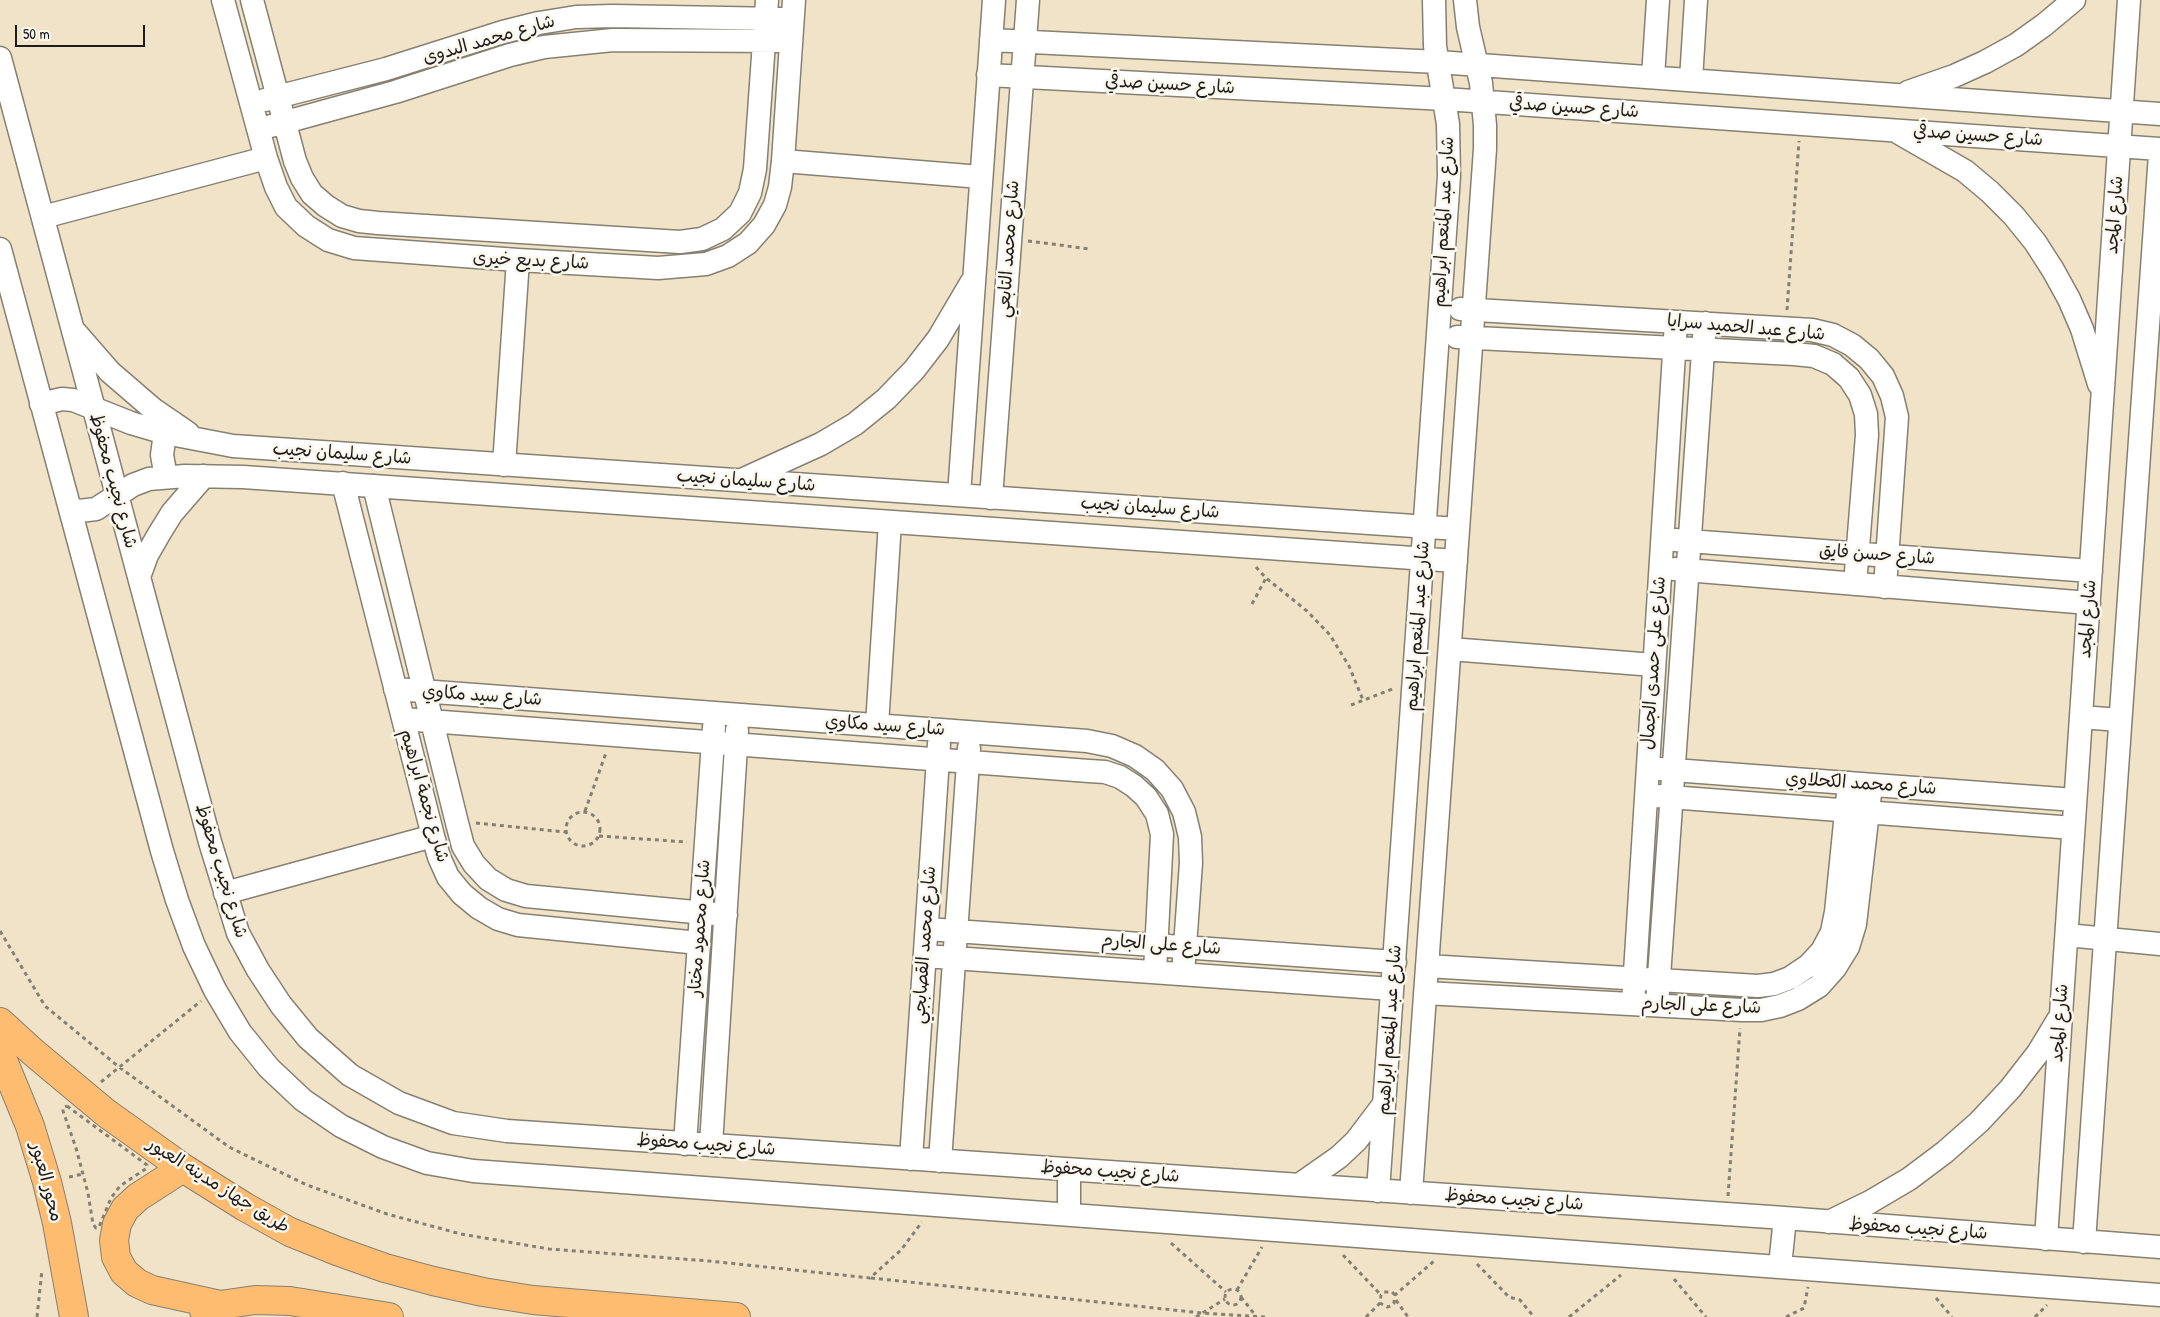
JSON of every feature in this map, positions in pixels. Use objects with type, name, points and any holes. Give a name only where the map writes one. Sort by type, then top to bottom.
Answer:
[{"type":"main road","name":"طريق جهاز مدينه العبور","points":[[0,1022],[34,1053],[77,1102],[106,1114],[183,1168],[245,1207],[290,1232],[360,1260],[433,1282],[533,1300],[736,1317]]},
{"type":"main road","name":"محور العبور","points":[[0,1053],[30,1126],[47,1182],[57,1223],[74,1317]]},
{"type":"main road","points":[[183,1168],[125,1209],[117,1224],[114,1240],[116,1257],[124,1272],[137,1283],[152,1290],[220,1305]]},
{"type":"main road","points":[[189,1317],[220,1305],[255,1300],[290,1302],[389,1317]]},
{"type":"street","name":"شارع بديع خيرى","points":[[222,0],[266,158],[276,186],[286,207],[306,226],[328,240],[354,248],[658,268],[706,264],[728,256],[748,243],[764,225],[775,205],[780,186],[783,161],[792,20]]},
{"type":"street","name":"شارع بديع خيرى","points":[[252,0],[295,161],[302,178],[312,194],[342,216],[360,221],[657,242],[680,242],[702,239],[723,229],[740,213],[750,193],[755,170],[766,20]]},
{"type":"street","name":"شارع محمد التابعي","points":[[959,495],[994,0]]},
{"type":"street","name":"شارع محمد التابعي","points":[[1009,530],[1001,498],[1010,239],[1028,0]]},
{"type":"street","name":"شارع عبد المنعم ابراهيم","points":[[1378,1191],[1439,336],[1449,158],[1445,99],[1433,30],[1434,0]]},
{"type":"street","name":"شارع عبد المنعم ابراهيم","points":[[1411,1193],[1485,149],[1483,102],[1478,65],[1468,27],[1465,0]]},
{"type":"street","points":[[1653,78],[1658,0]]},
{"type":"street","points":[[1691,80],[1696,0]]},
{"type":"street","points":[[1899,95],[1954,76],[1986,62],[2044,25],[2074,0]]},
{"type":"street","name":"شارع المجد","points":[[2046,1239],[2129,0]]},
{"type":"street","name":"شارع محمد البدوى","points":[[251,103],[362,76],[503,32],[548,22],[613,16],[792,20]]},
{"type":"street","name":"شارع محمد البدوى","points":[[258,130],[395,92],[510,55],[544,47],[766,20]]},
{"type":"street","name":"شارع حسين صدقي","points":[[991,40],[1438,62],[2160,114]]},
{"type":"street","name":"شارع نجيب محفوظ","points":[[0,58],[139,577],[225,893],[238,933],[258,970],[281,1005],[308,1038],[350,1075],[399,1104],[453,1123],[507,1131],[1785,1218],[2160,1247]]},
{"type":"street","name":"شارع حسين صدقي","points":[[988,75],[1445,99],[2160,149]]},
{"type":"street","points":[[1894,130],[1965,171],[2008,210],[2035,242],[2069,299],[2082,330],[2103,396]]},
{"type":"street","points":[[2084,1242],[2120,720],[2150,425],[2160,154]]},
{"type":"street","points":[[43,217],[266,158]]},
{"type":"street","points":[[783,161],[981,176]]},
{"type":"street","points":[[0,249],[167,867],[194,946],[215,990],[240,1032],[269,1068],[303,1100],[341,1126],[358,1135],[383,1147],[427,1163],[473,1171],[2160,1295]]},
{"type":"street","points":[[504,465],[518,260]]},
{"type":"street","points":[[741,481],[820,444],[855,424],[886,399],[914,370],[938,338],[974,278]]},
{"type":"street","name":"شارع عبد الحميد سرايا","points":[[1440,308],[1812,330],[1833,335],[1852,345],[1869,359],[1883,376],[1892,396],[1897,417],[1897,439],[1885,587]]},
{"type":"street","name":"شارع على حمدى الجمال","points":[[1633,1004],[1676,322]]},
{"type":"street","name":"شارع على حمدى الجمال","points":[[1657,1005],[1705,324]]},
{"type":"street","points":[[73,330],[110,372],[152,409],[199,440]]},
{"type":"street","name":"شارع عبد الحميد سرايا","points":[[1439,336],[1814,356],[1833,364],[1849,378],[1860,395],[1866,414],[1855,584]]},
{"type":"street","name":"شارع سليمان نجيب","points":[[41,404],[62,399],[73,400],[131,423],[165,433],[199,440],[268,449],[1458,528]]},
{"type":"street","points":[[165,433],[162,455],[166,477]]},
{"type":"street","points":[[139,577],[147,556],[159,534],[177,507],[204,476]]},
{"type":"street","name":"شارع سليمان نجيب","points":[[70,509],[79,511],[96,510],[112,501],[117,494],[149,479],[204,476],[343,483],[1456,561]]},
{"type":"street","name":"شارع نجمة ابراهيم","points":[[343,483],[433,836],[439,857],[448,876],[457,888],[478,908],[498,919],[526,926],[699,943]]},
{"type":"street","name":"شارع نجمة ابراهيم","points":[[374,486],[463,846],[474,864],[488,879],[506,890],[547,900],[726,916]]},
{"type":"street","points":[[877,725],[890,522]]},
{"type":"street","name":"شارع حسن فايق","points":[[1662,539],[2091,571]]},
{"type":"street","name":"شارع حسن فايق","points":[[1660,568],[2089,604]]},
{"type":"street","points":[[1450,649],[1654,665]]},
{"type":"street","name":"شارع سيد مكاوي","points":[[395,689],[1087,741],[1112,746],[1135,756],[1155,770],[1172,789],[1184,812],[1190,837],[1191,863],[1182,974]]},
{"type":"street","points":[[578,732],[580,703]]},
{"type":"street","points":[[659,709],[659,738]]},
{"type":"street","name":"شارع محمود مختار","points":[[685,1144],[715,713]]},
{"type":"street","name":"شارع محمود مختار","points":[[711,1145],[738,715]]},
{"type":"street","points":[[2081,717],[2120,720]]},
{"type":"street","name":"شارع سيد مكاوي","points":[[403,719],[1105,772],[1120,777],[1146,796],[1157,814],[1162,834],[1155,972]]},
{"type":"street","points":[[789,748],[790,719]]},
{"type":"street","name":"شارع محمد القصابجي","points":[[911,1159],[940,730]]},
{"type":"street","name":"شارع محمد القصابجي","points":[[940,1161],[970,732]]},
{"type":"street","name":"شارع محمد الكحلاوي","points":[[1648,768],[2075,800]]},
{"type":"street","name":"شارع على الجارم","points":[[1425,992],[1742,1010],[1771,1008],[1798,999],[1819,986],[1836,968],[1848,947],[1855,924],[1857,812],[1860,784]]},
{"type":"street","name":"شارع محمد الكحلاوي","points":[[1646,796],[2073,828]]},
{"type":"street","name":"شارع على الجارم","points":[[1427,966],[1758,986],[1774,984],[1790,978],[1808,966],[1822,951],[1832,932],[1857,812]]},
{"type":"street","points":[[225,893],[433,836]]},
{"type":"street","name":"شارع على الجارم","points":[[927,929],[1395,962]]},
{"type":"street","points":[[2067,936],[2160,944]]},
{"type":"street","name":"شارع على الجارم","points":[[925,956],[1392,989]]},
{"type":"street","points":[[1790,978],[1798,999]]},
{"type":"street","points":[[1829,1222],[1870,1202],[1909,1179],[1945,1152],[1979,1122],[2010,1089],[2038,1053],[2061,1015]]},
{"type":"street","points":[[1299,1185],[1339,1157],[1356,1141],[1384,1104]]},
{"type":"street","points":[[1069,1170],[1070,1214]]},
{"type":"street","points":[[1780,1266],[1785,1218]]},
{"type":"path","points":[[1785,328],[1800,124]]},
{"type":"path","points":[[1010,239],[1090,249]]},
{"type":"path","points":[[1245,547],[1254,563],[1266,578],[1307,611],[1330,635],[1349,666],[1363,700]]},
{"type":"path","points":[[1252,604],[1266,578]]},
{"type":"path","points":[[1351,705],[1414,681]]},
{"type":"path","points":[[585,811],[613,735]]},
{"type":"path","points":[[585,811],[595,816],[600,825],[599,836],[594,843],[585,846],[576,845],[569,840],[565,832],[567,821],[574,813],[585,811]]},
{"type":"path","points":[[457,823],[469,822],[565,832]]},
{"type":"path","points":[[599,836],[706,843]]},
{"type":"path","points":[[77,1102],[147,1165],[144,1171],[120,1186],[104,1210],[99,1227],[96,1228],[93,1224],[88,1193],[76,1148],[63,1108],[77,1102],[215,990]]},
{"type":"path","points":[[1726,1214],[1742,1010]]},
{"type":"path","points":[[1145,1220],[1226,1292]]},
{"type":"path","points":[[1237,1290],[1272,1229]]},
{"type":"path","points":[[1323,1233],[1381,1295]]},
{"type":"path","points":[[1380,1302],[1387,1307],[1394,1303],[1395,1297],[1456,1243],[1508,1297],[1520,1300],[1534,1317]]},
{"type":"path","points":[[1569,1317],[1650,1257],[1706,1317]]},
{"type":"path","points":[[1786,1317],[1804,1308],[1811,1268]]},
{"type":"path","points":[[870,1278],[1202,1313],[1266,1317]]},
{"type":"path","points":[[1226,1292],[1234,1288],[1237,1290]]},
{"type":"path","points":[[1237,1290],[1256,1316]]},
{"type":"path","points":[[1381,1295],[1388,1291],[1395,1297],[1408,1317]]},
{"type":"path","points":[[1225,1299],[1226,1292]]},
{"type":"path","points":[[1366,1317],[1380,1302],[1381,1295]]},
{"type":"path","points":[[1225,1299],[1227,1302],[1234,1304],[1238,1303],[1241,1297]]},
{"type":"path","points":[[1196,1317],[1225,1299]]}]
